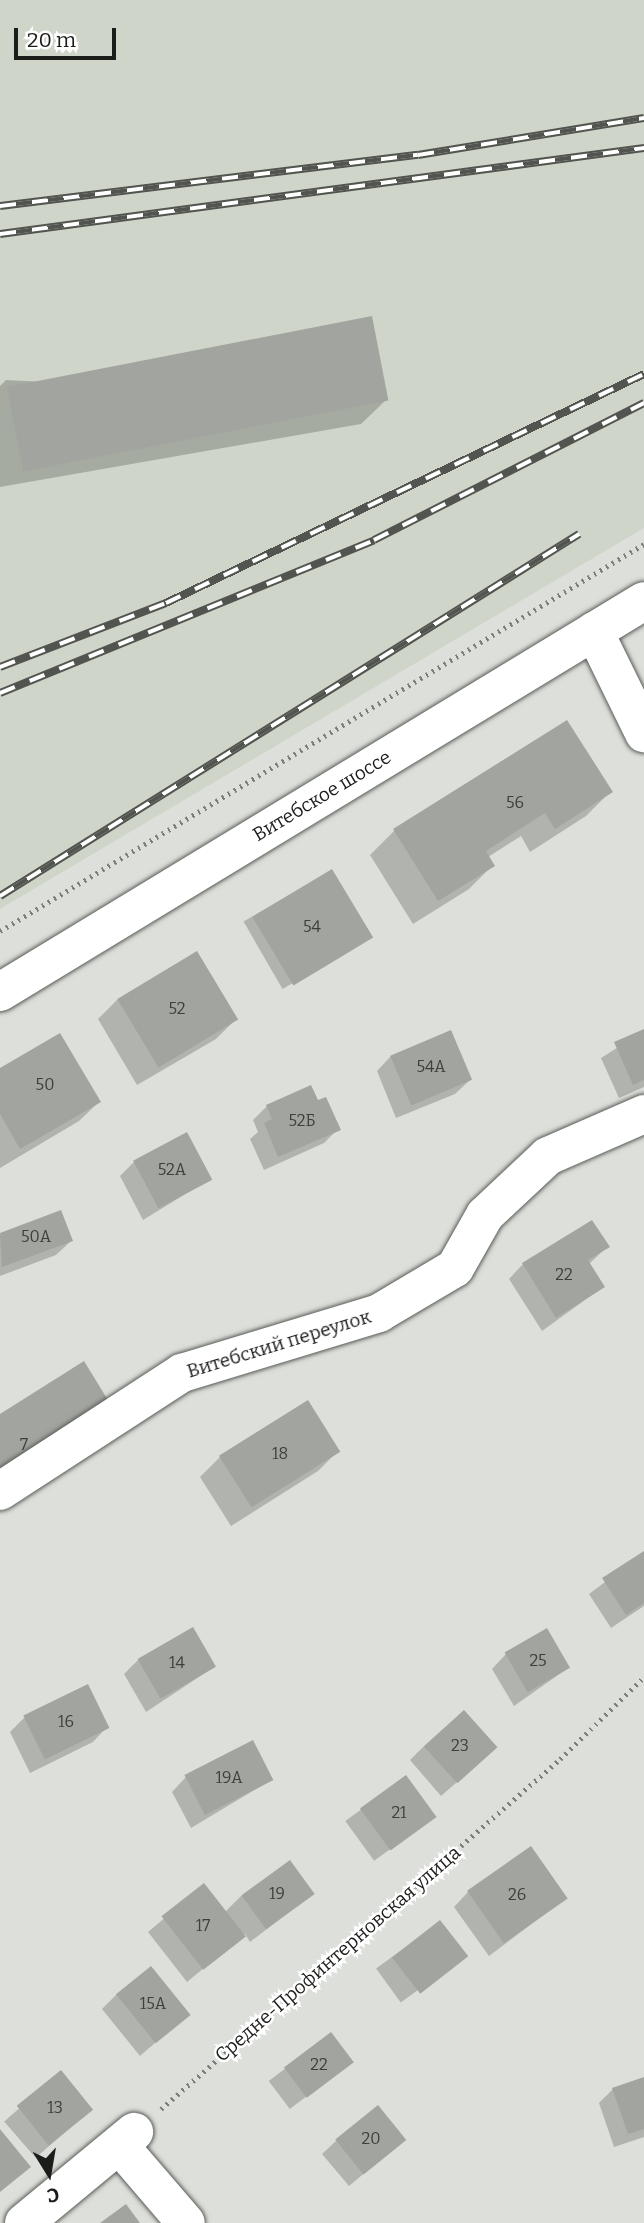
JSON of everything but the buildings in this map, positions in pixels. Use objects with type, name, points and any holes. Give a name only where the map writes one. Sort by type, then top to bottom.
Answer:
[{"type":"street","name":"Витебское шоссе","points":[[0,992],[644,601]]},
{"type":"street","points":[[594,631],[644,733]]},
{"type":"street","name":"Витебский переулок","points":[[0,1491],[182,1373],[379,1312],[455,1268],[485,1215],[548,1156],[644,1114]]},
{"type":"street","points":[[24,2223],[127,2139],[186,2223]]},
{"type":"path","points":[[0,931],[644,544]]},
{"type":"path","name":"Средне-Профинтерновская улица","points":[[127,2139],[560,1759],[644,1677]]},
{"type":"shaded area","points":[[0,0],[644,0],[644,528],[0,909]]},
{"type":"railway","points":[[0,206],[418,155],[644,118]]},
{"type":"railway","points":[[0,234],[644,148]]},
{"type":"railway","points":[[0,667],[166,603],[644,374]]},
{"type":"railway","points":[[0,693],[374,540],[644,403]]},
{"type":"railway","points":[[0,896],[579,534]]}]
